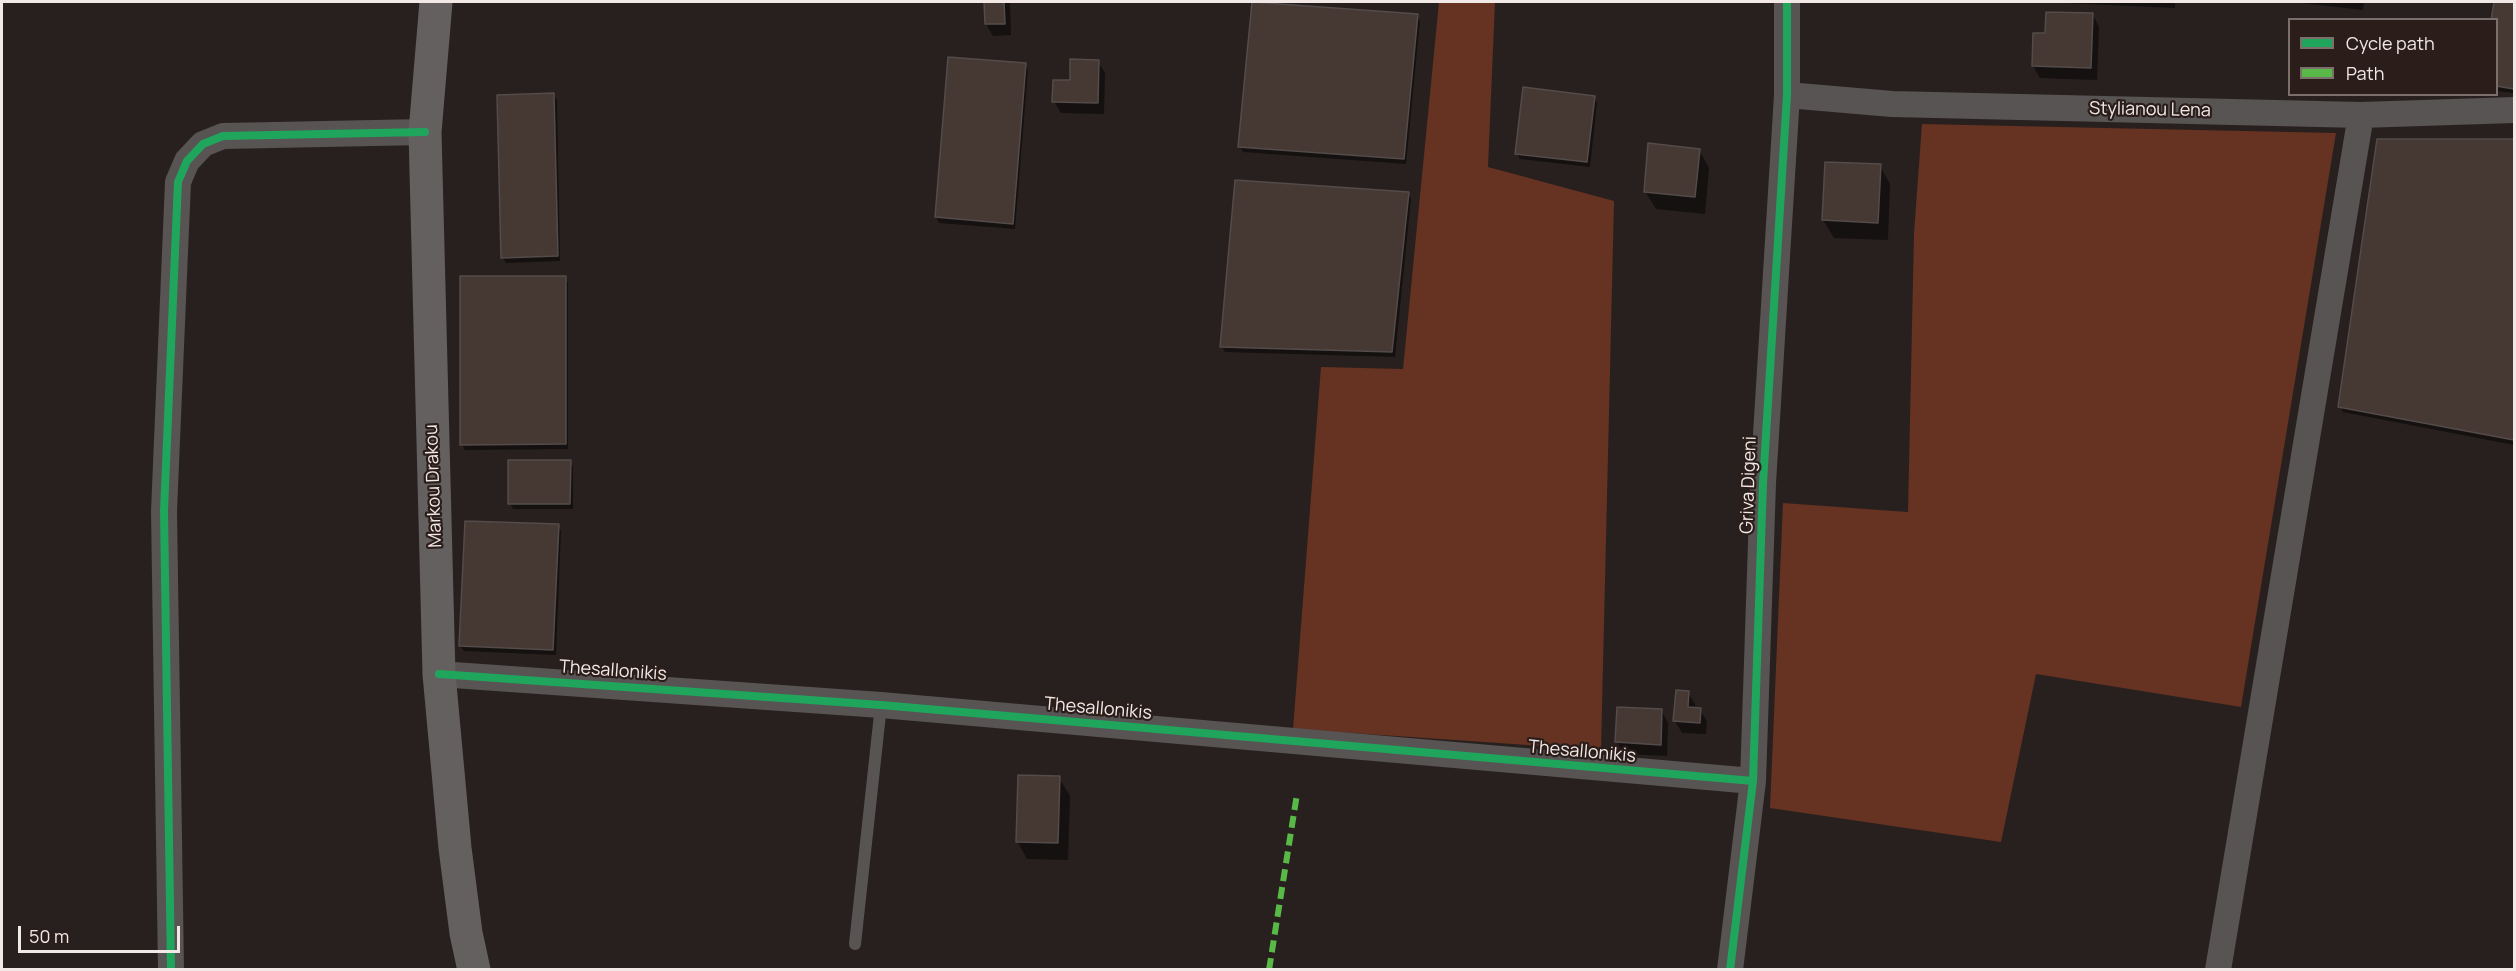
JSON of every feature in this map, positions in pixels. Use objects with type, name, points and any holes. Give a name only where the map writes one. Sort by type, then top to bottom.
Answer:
[{"type":"street","name":"Markou Drakou","points":[[436,2],[425,132],[439,674],[455,848],[466,933],[474,969]]},
{"type":"street","name":"Griva Digeni","points":[[1730,969],[1753,782],[1763,483],[1786,95],[1787,2]]},
{"type":"street","name":"Stylianou Lena","points":[[1786,95],[1892,104],[2361,115],[2514,110]]},
{"type":"street","points":[[2218,969],[2361,115]]},
{"type":"street","points":[[171,969],[164,512],[178,182],[187,161],[203,144],[223,136],[425,132]]},
{"type":"street","name":"Thesallonikis","points":[[439,674],[881,705],[1753,782]]},
{"type":"lane","points":[[855,944],[881,705]]},
{"type":"shaded area","points":[[1439,2],[1495,2],[1488,167],[1614,201],[1601,750],[1293,729],[1321,367],[1403,369]]},
{"type":"shaded area","points":[[1922,124],[2336,133],[2241,707],[2036,674],[2001,842],[1770,808],[1783,503],[1908,512],[1914,233]]},
{"type":"building","points":[[984,2],[1004,2],[1005,24],[985,24]]},
{"type":"building","points":[[1252,2],[1418,14],[1404,159],[1238,147]]},
{"type":"building","points":[[2494,2],[2514,2],[2514,89],[2498,86],[2498,18],[2491,18]]},
{"type":"building","points":[[2046,12],[2093,13],[2091,68],[2032,66],[2033,33],[2045,33]]},
{"type":"building","points":[[948,57],[1026,63],[1013,224],[935,217]]},
{"type":"building","points":[[1070,59],[1099,60],[1098,103],[1052,102],[1053,80],[1070,80]]},
{"type":"building","points":[[1523,87],[1595,96],[1587,162],[1515,154]]},
{"type":"building","points":[[554,93],[558,256],[501,258],[497,95]]},
{"type":"building","points":[[2377,139],[2514,139],[2514,440],[2338,407]]},
{"type":"building","points":[[1648,143],[1700,149],[1695,197],[1644,192]]},
{"type":"building","points":[[1825,162],[1881,164],[1878,223],[1822,220]]},
{"type":"building","points":[[1235,180],[1409,192],[1392,352],[1220,347]]},
{"type":"building","points":[[460,276],[566,276],[566,444],[460,445]]},
{"type":"building","points":[[508,460],[571,460],[570,504],[508,504]]},
{"type":"building","points":[[465,521],[559,524],[553,650],[459,646]]},
{"type":"building","points":[[1676,690],[1689,691],[1688,707],[1701,708],[1700,723],[1673,721]]},
{"type":"building","points":[[1617,707],[1662,709],[1661,745],[1615,742]]},
{"type":"building","points":[[1018,775],[1060,776],[1058,843],[1016,842]]},
{"type":"marked path","points":[[1269,970],[1297,794]]},
{"type":"cycle path","points":[[1730,970],[1753,781],[1763,483],[1787,95],[1787,2]]},
{"type":"cycle path","points":[[171,970],[164,511],[178,182],[187,161],[203,144],[223,136],[425,132]]},
{"type":"cycle path","points":[[439,674],[881,705],[1753,781]]}]
